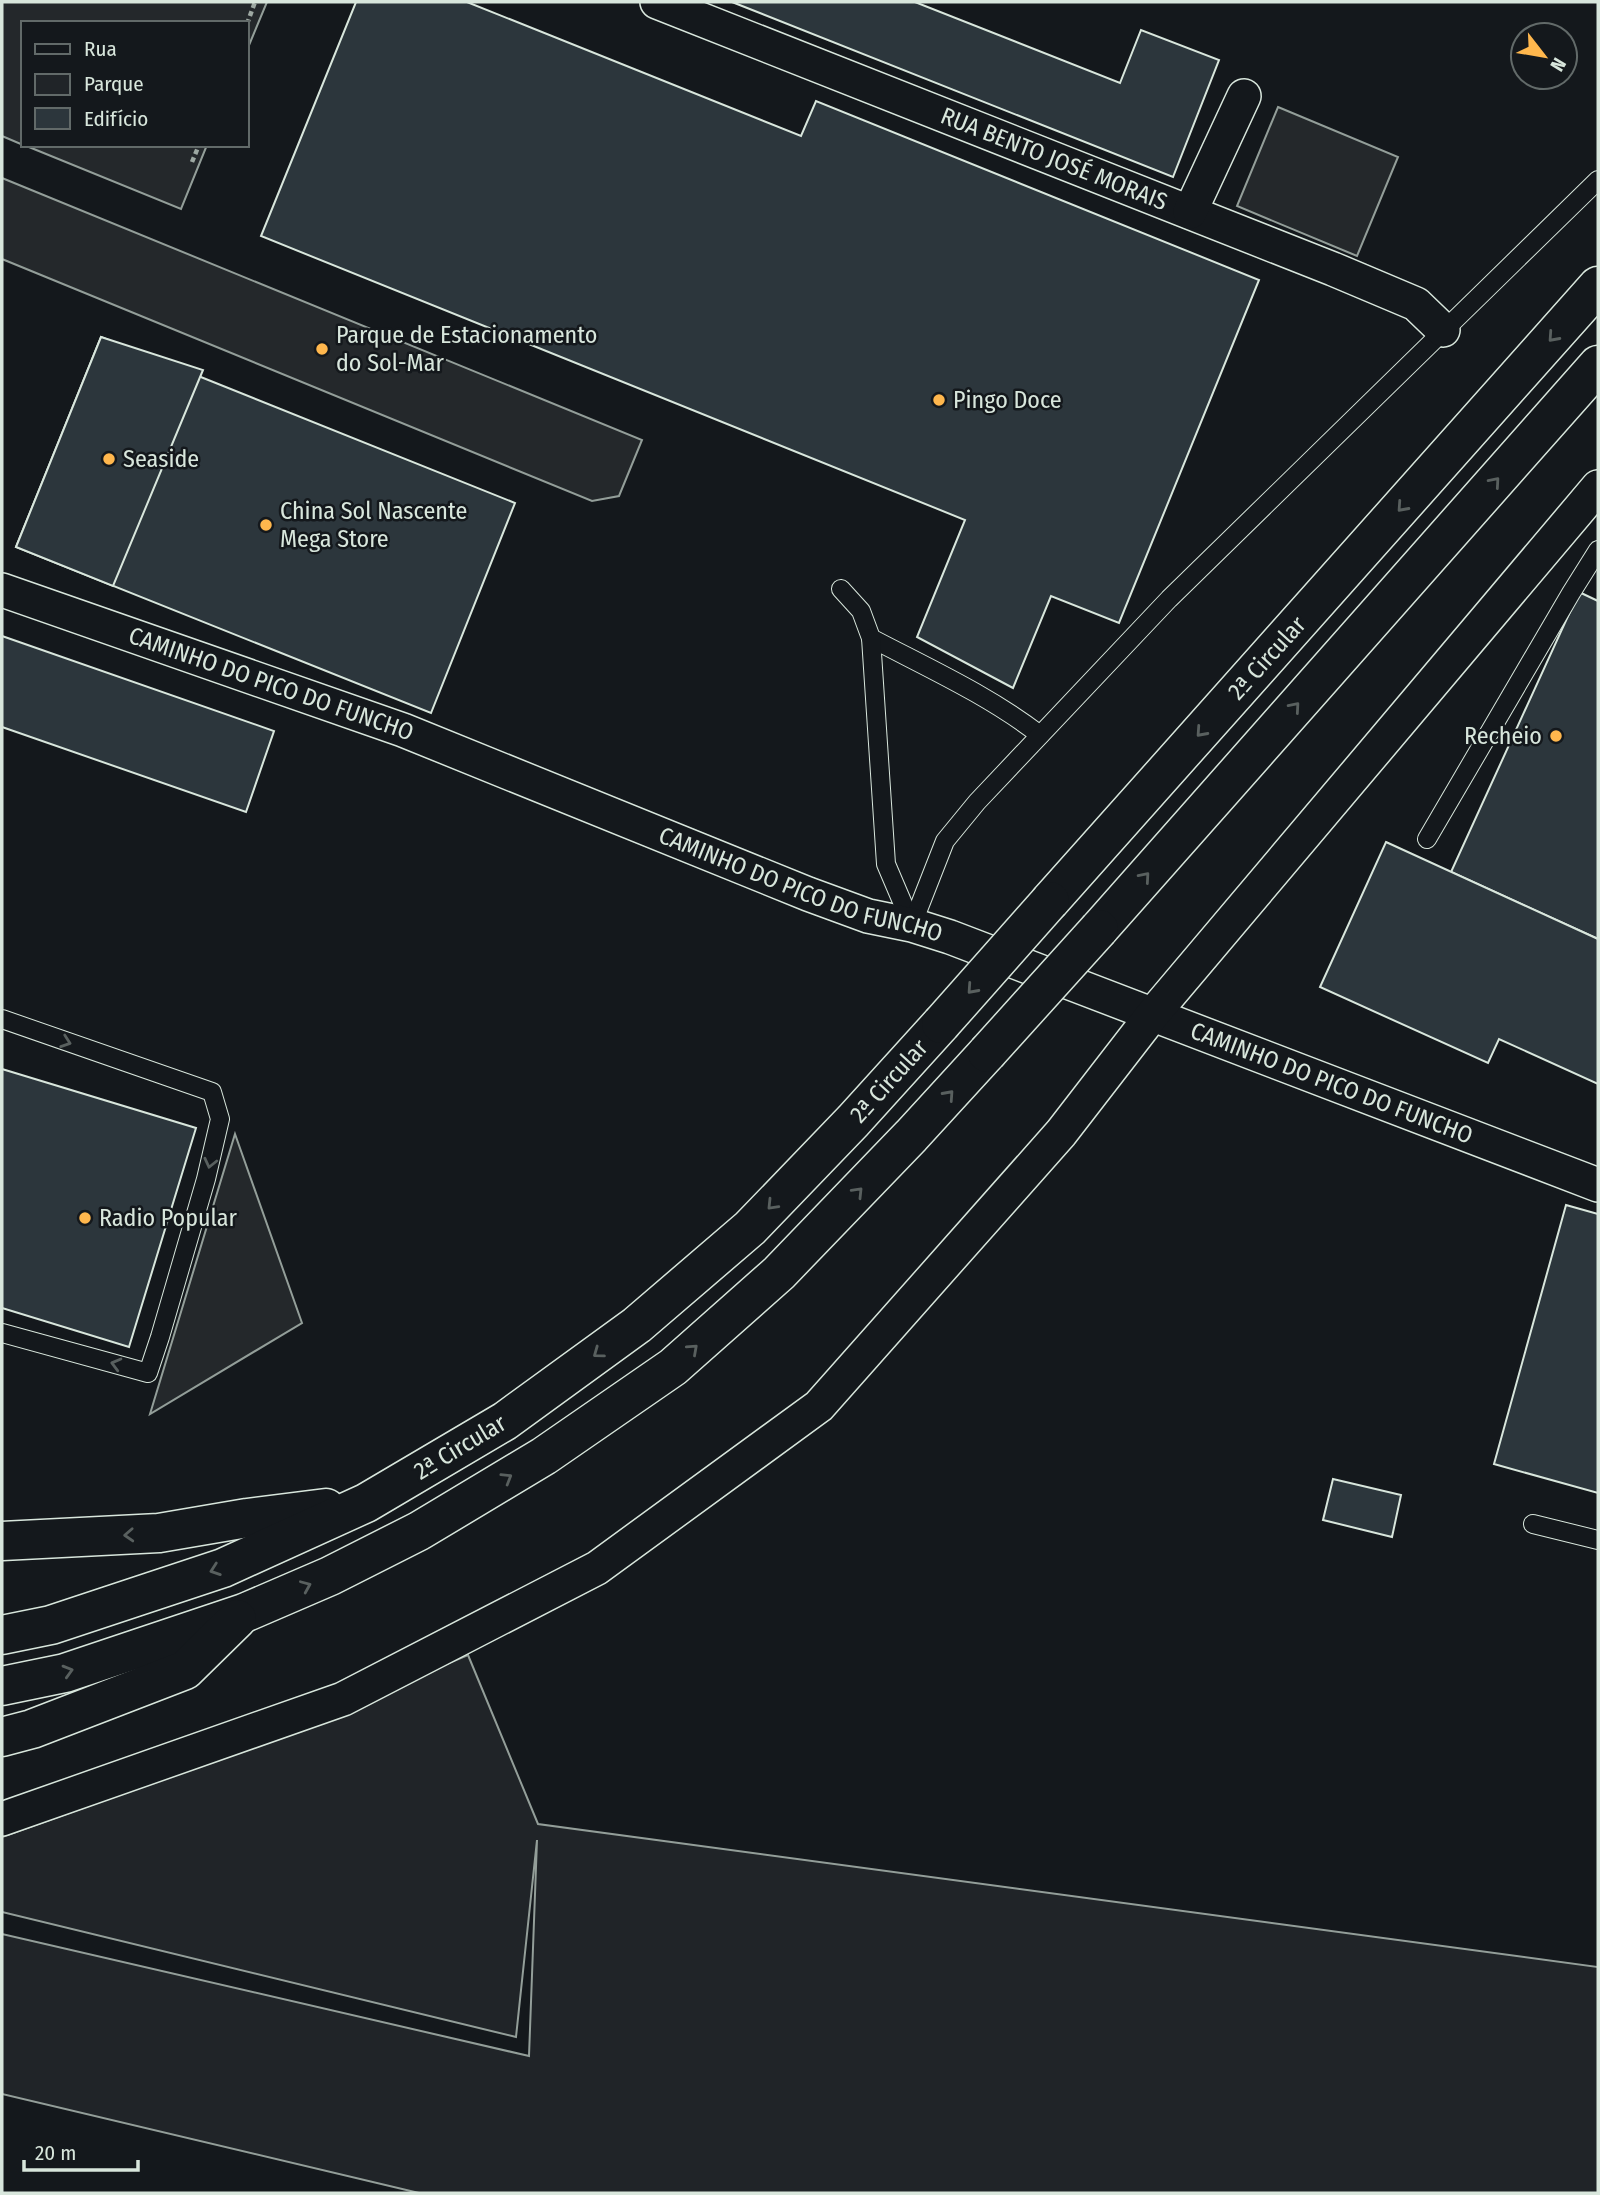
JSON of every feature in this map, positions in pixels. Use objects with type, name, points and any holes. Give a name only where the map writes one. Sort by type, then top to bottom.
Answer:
[{"type":"highway","name":"2ª Circular","points":[[2,1636],[51,1625],[223,1568],[366,1503],[505,1421],[636,1325],[750,1228],[853,1121],[1598,286]]},
{"type":"highway","name":"2ª Circular","points":[[2,1686],[65,1673],[244,1613],[330,1576],[419,1531],[544,1456],[673,1367],[779,1273],[911,1136],[1100,929],[1598,365]]},
{"type":"highway","points":[[2,1541],[159,1533],[247,1518],[366,1503]]},
{"type":"highway","points":[[2,1737],[185,1670],[244,1613]]},
{"type":"street","name":"RUA BENTO JOSÉ MORAIS","points":[[657,2],[1416,304],[1443,330]]},
{"type":"street","points":[[1190,212],[1244,96]]},
{"type":"street","points":[[2,1819],[343,1699],[597,1568],[820,1406],[1061,1133],[1153,1014],[1598,487]]},
{"type":"street","name":"CAMINHO DO PICO DO FUNCHO","points":[[2,590],[403,730],[808,894],[868,916],[912,925],[950,937],[1598,1185]]},
{"type":"lane","points":[[912,925],[946,841],[977,802],[1169,599],[1598,180]]},
{"type":"lane","points":[[1427,839],[1598,550]]},
{"type":"lane","points":[[841,589],[861,611],[871,638],[887,864],[912,925]]},
{"type":"lane","points":[[871,638],[988,699],[1040,734]]},
{"type":"lane","points":[[2,1019],[212,1092],[220,1119],[206,1179],[148,1373],[2,1333]]},
{"type":"lane","points":[[1533,1524],[1598,1540]]},
{"type":"path","points":[[248,22],[256,2]]},
{"type":"path","points":[[192,162],[198,147]]},
{"type":"green space","points":[[468,1655],[538,1824],[1598,1967],[1598,2193],[419,2193],[2,2094],[2,1934],[529,2056],[537,1840],[516,2037],[2,1912],[2,1837],[225,1757]]},
{"type":"shaded area","points":[[2,2],[267,2],[248,48],[248,21],[21,21],[21,144],[2,136]]},
{"type":"shaded area","points":[[1278,107],[1398,157],[1357,256],[1237,206]]},
{"type":"shaded area","points":[[29,147],[206,147],[181,209]]},
{"type":"shaded area","name":"Parque de Estacionamento do Sol-Mar","points":[[2,178],[642,440],[619,496],[592,501],[2,259]]},
{"type":"shaded area","points":[[235,1134],[302,1323],[150,1414]]},
{"type":"building","name":"Pingo Doce","points":[[356,2],[467,2],[801,136],[816,101],[1259,280],[1119,623],[1051,596],[1013,688],[917,637],[965,520],[261,236]]},
{"type":"building","points":[[732,2],[915,2],[1120,83],[1141,30],[1219,60],[1173,177]]},
{"type":"building","name":"China Sol Nascente Mega Store","points":[[101,337],[515,503],[431,713],[16,547]]},
{"type":"building","name":"Seaside","points":[[101,337],[203,370],[113,586],[16,547]]},
{"type":"building","name":"Recheio","points":[[1579,592],[1598,601],[1598,939],[1451,872]]},
{"type":"building","points":[[2,636],[274,731],[246,812],[2,727]]},
{"type":"building","points":[[1386,842],[1598,939],[1598,1084],[1499,1039],[1488,1063],[1320,987]]},
{"type":"building","name":"Radio Popular","points":[[2,1069],[196,1128],[129,1347],[2,1308]]},
{"type":"building","points":[[1566,1205],[1598,1214],[1598,1493],[1494,1464]]},
{"type":"building","points":[[1333,1479],[1401,1495],[1392,1537],[1323,1520]]},
{"type":"place","name":"Parque de Estacionamento do Sol-Mar","points":[[322,349]]},
{"type":"place","name":"Pingo Doce","points":[[939,400]]},
{"type":"place","name":"Seaside","points":[[109,459]]},
{"type":"place","name":"China Sol Nascente Mega Store","points":[[266,525]]},
{"type":"place","name":"Recheio","points":[[1556,736]]},
{"type":"place","name":"Radio Popular","points":[[85,1218]]}]
